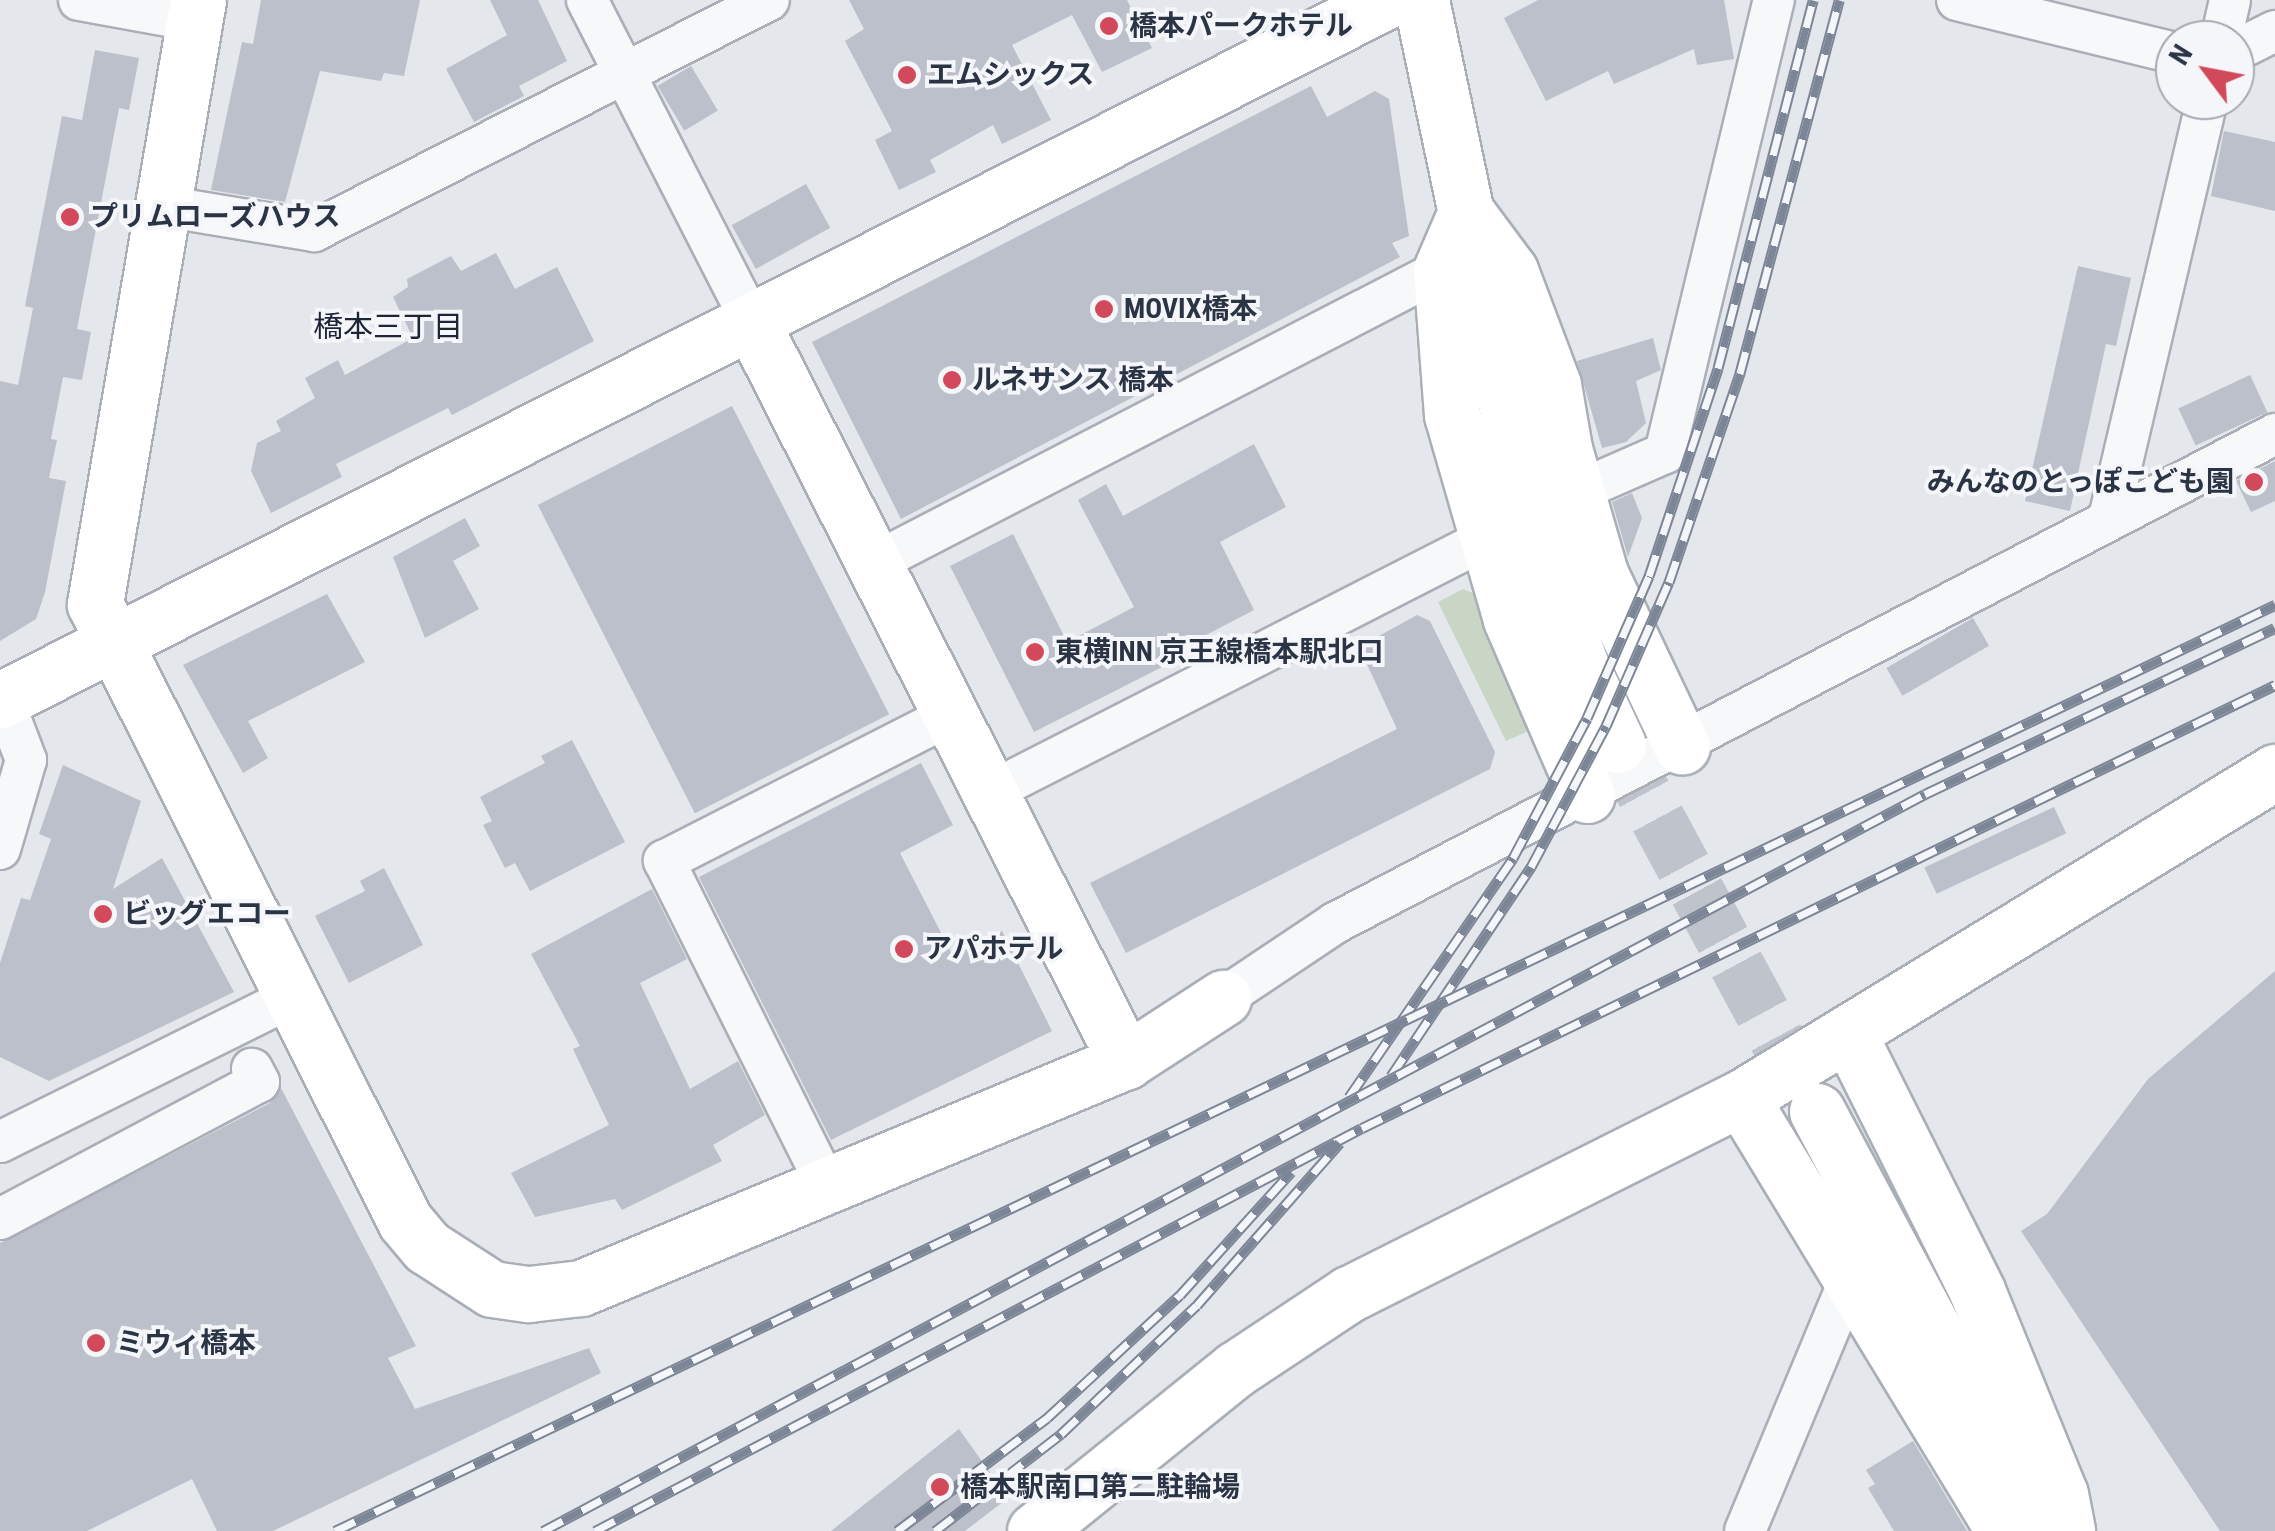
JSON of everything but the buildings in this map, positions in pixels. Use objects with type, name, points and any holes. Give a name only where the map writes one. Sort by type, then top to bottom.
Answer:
[{"type":"street","points":[[79,0],[196,10],[98,559],[95,604],[406,1221],[442,1261],[492,1288],[529,1294],[581,1288],[1126,1061],[1336,923],[1682,747],[2275,434]]},
{"type":"street","points":[[587,0],[1126,1061]]},
{"type":"street","points":[[164,206],[314,231],[769,0]]},
{"type":"street","points":[[0,850],[26,760],[2,699],[1388,0]]},
{"type":"street","points":[[1421,0],[1533,530],[1581,666],[1618,745]]},
{"type":"street","points":[[1576,492],[1664,453],[1774,0]]},
{"type":"street","points":[[1956,0],[2155,48]]},
{"type":"street","points":[[2110,518],[2201,120]]},
{"type":"street","points":[[1466,212],[1440,270],[1452,415],[1484,540],[1587,794]]},
{"type":"street","points":[[1466,212],[1510,271],[1553,385],[1576,492],[1600,574],[1682,747]]},
{"type":"street","points":[[874,563],[1440,270]]},
{"type":"street","points":[[990,792],[1484,540]]},
{"type":"street","points":[[827,1186],[664,861],[950,715]]},
{"type":"street","points":[[1035,1531],[1236,1369],[1349,1294],[1740,1098],[2275,772]]},
{"type":"street","points":[[0,1142],[292,997]]},
{"type":"street","points":[[1849,1035],[1977,1291],[2060,1494],[2067,1531]]},
{"type":"street","points":[[0,1219],[259,1082],[252,1068]]},
{"type":"street","points":[[1740,1098],[2004,1531]]},
{"type":"street","points":[[1817,1111],[2042,1531]]},
{"type":"street","points":[[1745,1531],[1848,1280]]},
{"type":"green space","points":[[1463,589],[1475,594],[1531,730],[1506,741],[1438,602]]},
{"type":"tunnel","points":[[1618,745],[1815,1109]]},
{"type":"railway","points":[[1349,1097],[1513,858],[1587,718],[1649,576],[1718,368],[1813,0]]},
{"type":"railway","points":[[1391,1076],[1531,867],[1606,726],[1669,582],[1740,373],[1839,0]]},
{"type":"railway","points":[[335,1531],[2275,605]]},
{"type":"railway","points":[[543,1531],[1925,794],[2275,628]]},
{"type":"railway","points":[[595,1531],[1362,1128],[2275,685]]},
{"type":"railway","points":[[935,1531],[1061,1434],[1197,1305],[1340,1143]]},
{"type":"railway","points":[[897,1531],[1047,1418],[1180,1295],[1291,1172]]},
{"type":"place","name":"橋本パークホテル","points":[[1109,26]]},
{"type":"place","name":"エムシックス","points":[[907,75]]},
{"type":"place","name":"プリムローズハウス","points":[[70,217]]},
{"type":"place","name":"MOVIX橋本","points":[[1104,309]]},
{"type":"place","name":"ルネサンス 橋本","points":[[952,380]]},
{"type":"place","name":"みんなのとっぽこども園","points":[[2254,482]]},
{"type":"place","name":"東横INN 京王線橋本駅北口","points":[[1035,652]]},
{"type":"place","name":"ビッグエコー","points":[[103,914]]},
{"type":"place","name":"アパホテル","points":[[904,949]]},
{"type":"place","name":"ミウィ橋本","points":[[96,1343]]},
{"type":"place","name":"橋本駅南口第二駐輪場","points":[[940,1487]]},
{"type":"district","name":"橋本三丁目","points":[[388,327]]}]
